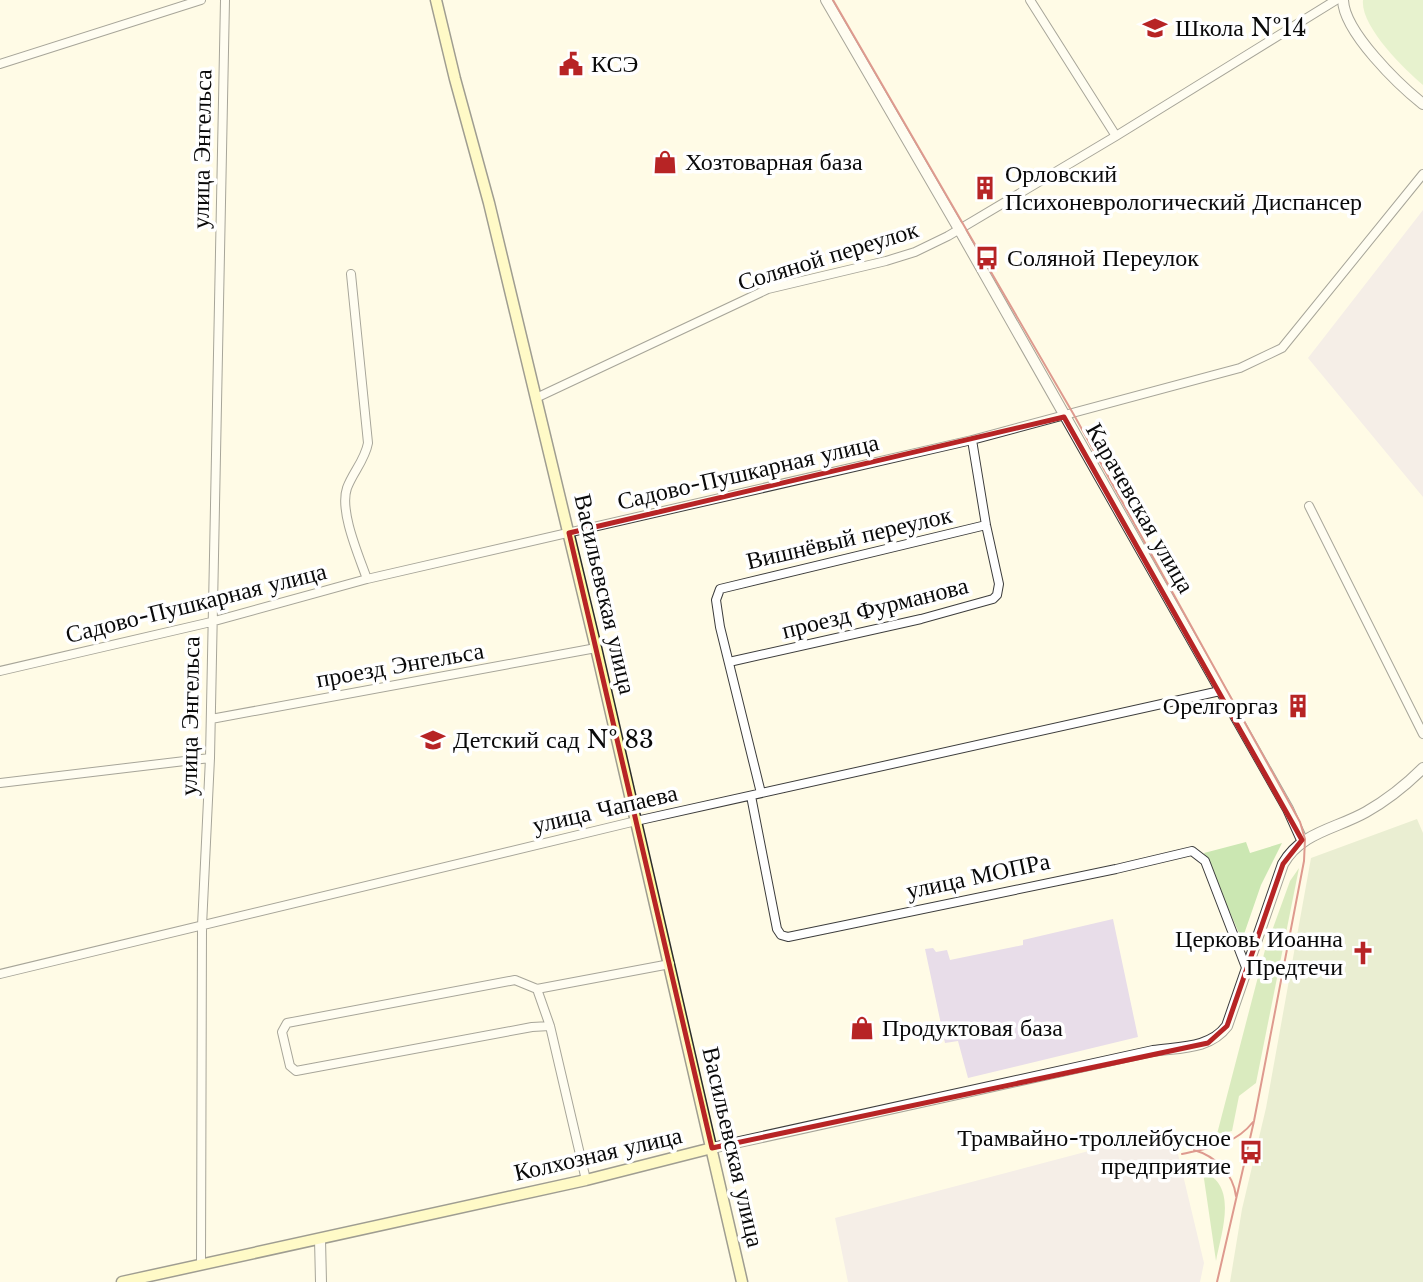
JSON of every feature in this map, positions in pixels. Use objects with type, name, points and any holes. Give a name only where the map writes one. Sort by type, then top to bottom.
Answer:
[{"type":"main road","name":"Васильевская улица","points":[[436,0],[569,533],[712,1148],[739,1281]]},
{"type":"main road","name":"Колхозная улица","points":[[122,1282],[586,1180],[712,1148]]},
{"type":"street","points":[[0,64],[201,0]]},
{"type":"street","name":"улица Энгельса","points":[[201,1265],[202,926],[211,719],[225,0]]},
{"type":"street","name":"Карачевская улица","points":[[826,0],[1288,809],[1302,840]]},
{"type":"street","points":[[1030,0],[1116,136]]},
{"type":"street","name":"Соляной переулок","points":[[536,398],[768,289],[915,252],[1116,136],[1336,0]]},
{"type":"street","points":[[1343,0],[1345,14],[1360,38],[1391,76],[1423,104]]},
{"type":"street","name":"Садово-Пушкарная улица","points":[[0,671],[211,622],[367,579],[972,440],[1240,368],[1282,348],[1423,174]]},
{"type":"street","points":[[351,274],[368,443],[366,455],[346,490],[346,499],[351,535],[367,579]]},
{"type":"street","name":"проезд Фурманова","points":[[729,662],[921,619],[997,595],[999,584],[972,440]]},
{"type":"street","points":[[1309,506],[1423,734]]},
{"type":"street","name":"Вишнёвый переулок","points":[[729,662],[716,600],[720,589],[986,525]]},
{"type":"street","name":"проезд Энгельса","points":[[211,719],[596,648]]},
{"type":"street","points":[[729,662],[761,793]]},
{"type":"street","name":"улица Чапаева","points":[[0,974],[636,821],[1220,691]]},
{"type":"street","points":[[0,783],[210,758]]},
{"type":"street","points":[[1247,970],[1283,864],[1292,849],[1302,840],[1366,812],[1423,768]]},
{"type":"street","name":"улица МОПРа","points":[[751,796],[777,929],[781,935],[788,937],[1192,851],[1205,861],[1247,970]]},
{"type":"street","points":[[550,1026],[532,1027],[296,1071],[290,1066],[282,1032],[287,1023],[515,980],[537,989],[670,964]]},
{"type":"street","name":"Колхозная улица","points":[[712,1148],[1153,1051],[1208,1043],[1219,1037],[1227,1026],[1247,970]]},
{"type":"street","points":[[537,989],[550,1026],[586,1180]]},
{"type":"street","points":[[320,1239],[321,1282]]},
{"type":"highlighted area","points":[[1064,417],[1302,840],[1283,864],[1227,1026],[1208,1043],[712,1148],[569,533]]},
{"type":"shaded area","points":[[1423,210],[1423,497],[1308,358]]},
{"type":"shaded area","points":[[1113,919],[1138,1037],[968,1078],[958,1041],[945,1043],[925,949],[933,948],[936,952],[947,950],[950,960],[1023,945],[1023,940]]},
{"type":"shaded area","points":[[1172,1129],[1204,1263],[1200,1282],[848,1282],[835,1218]]},
{"type":"green space","points":[[1363,0],[1423,0],[1423,85],[1405,69],[1376,34],[1368,22]]},
{"type":"green space","points":[[1417,819],[1423,833],[1423,1282],[1230,1282],[1242,1209],[1266,1108],[1311,858]]},
{"type":"green space","points":[[1246,842],[1250,853],[1282,843],[1261,885],[1242,940],[1204,853]]},
{"type":"green space","points":[[1299,868],[1256,1083],[1239,1096],[1232,1131],[1217,1134],[1265,950],[1290,881]]},
{"type":"green space","points":[[1203,1172],[1214,1178],[1221,1187],[1224,1198],[1224,1224],[1216,1261]]},
{"type":"tram line","points":[[833,0],[1074,415],[1300,822],[1305,839],[1304,861],[1254,1121],[1217,1282]]},
{"type":"tram line","points":[[1182,1154],[1230,1141],[1253,1122]]},
{"type":"tram line","points":[[1194,1150],[1209,1156],[1222,1167],[1231,1180],[1236,1196]]},
{"type":"place","name":"Школа №14","points":[[1155,28]]},
{"type":"place","name":"КСЭ","points":[[571,64]]},
{"type":"place","name":"Хозтоварная база","points":[[665,162]]},
{"type":"place","name":"Орловский Психоневрологический Диспансер","points":[[985,188]]},
{"type":"place","name":"Соляной Переулок","points":[[987,258]]},
{"type":"place","name":"Орелгоргаз","points":[[1298,706]]},
{"type":"place","name":"Детский сад № 83","points":[[433,740]]},
{"type":"place","name":"Церковь Иоанна Предтечи","points":[[1363,953]]},
{"type":"place","name":"Продуктовая база","points":[[862,1028]]},
{"type":"place","name":"Трамвайно-троллейбусное предприятие","points":[[1251,1152]]}]
